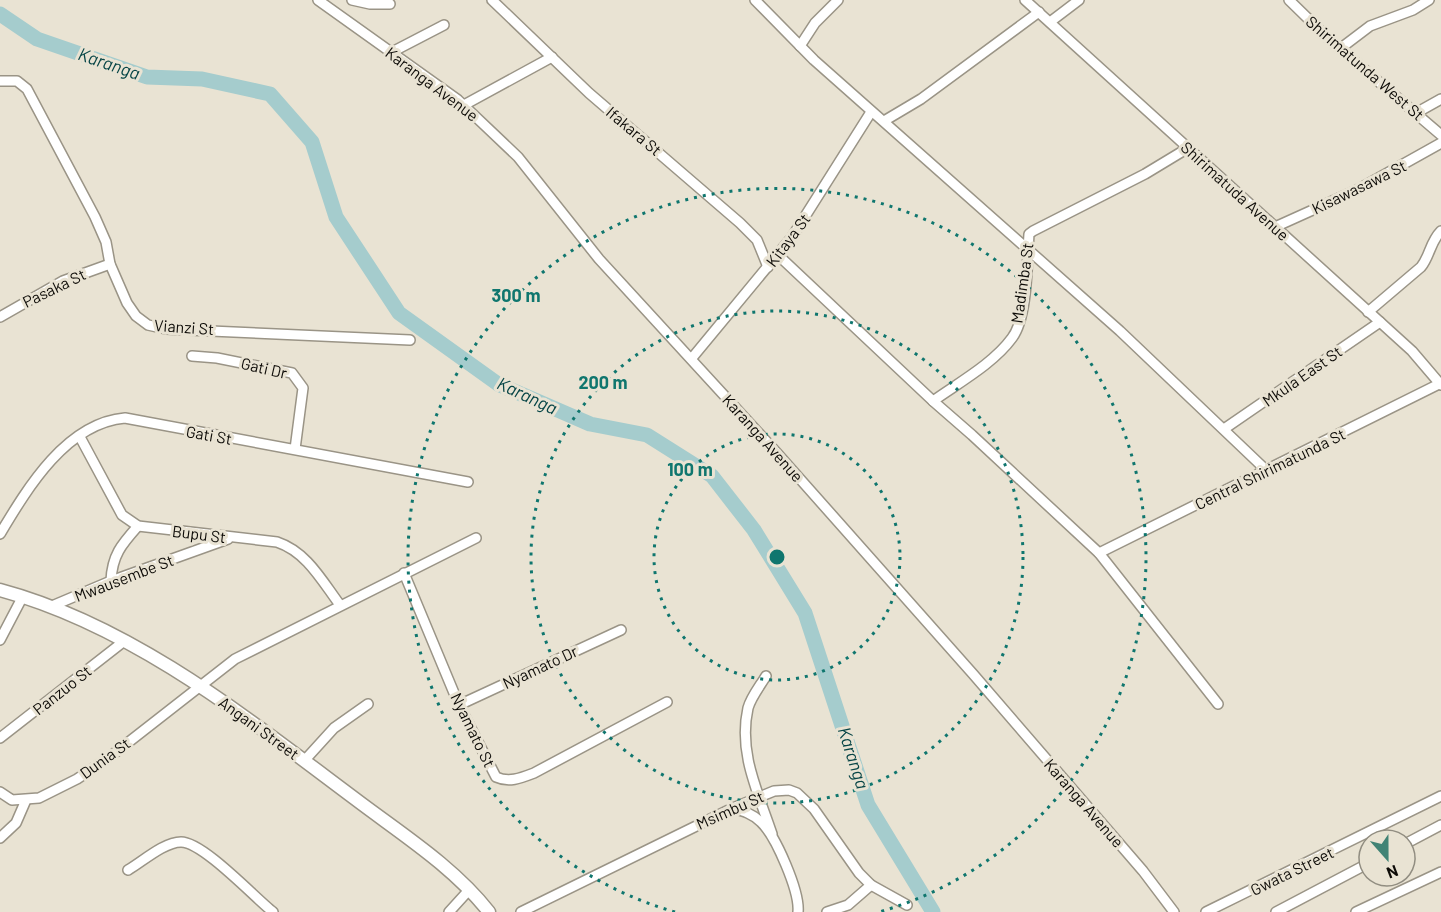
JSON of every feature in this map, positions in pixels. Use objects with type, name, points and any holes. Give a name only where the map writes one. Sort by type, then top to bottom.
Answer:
[{"type":"street","points":[[320,1],[332,0]]},
{"type":"street","points":[[352,0],[370,4],[390,4]]},
{"type":"street","name":"Ifakara St","points":[[492,0],[589,93],[740,223],[757,240],[768,267]]},
{"type":"street","points":[[755,0],[800,46],[871,112],[884,121],[1029,251],[1267,471]]},
{"type":"street","points":[[800,46],[815,22],[838,0]]},
{"type":"street","name":"Shirimatuda Avenue","points":[[1025,0],[1412,351],[1441,384]]},
{"type":"street","points":[[1050,22],[1079,0]]},
{"type":"street","name":"Shirimatunda West St","points":[[1289,0],[1441,135]]},
{"type":"street","points":[[1341,48],[1370,26],[1413,10],[1429,0]]},
{"type":"street","name":"Karanga Avenue","points":[[320,1],[464,105],[518,158],[599,259],[692,358],[973,674],[1143,871],[1174,912]]},
{"type":"street","points":[[884,121],[921,99],[1039,12]]},
{"type":"street","points":[[392,52],[444,25]]},
{"type":"street","points":[[464,105],[552,57]]},
{"type":"street","name":"Vianzi St","points":[[0,81],[16,81],[27,89],[95,217],[106,242],[110,264],[127,303],[136,316],[148,326],[166,329],[410,340]]},
{"type":"street","points":[[1416,113],[1441,99]]},
{"type":"street","name":"Kitaya St","points":[[692,358],[779,256],[817,201],[871,112]]},
{"type":"street","name":"Kisawasawa St","points":[[1275,227],[1377,180],[1441,144]]},
{"type":"street","name":"Madimba St","points":[[933,401],[999,352],[1013,338],[1019,322],[1029,251],[1029,234],[1145,174],[1188,147]]},
{"type":"street","points":[[1368,312],[1421,267],[1433,238],[1441,231]]},
{"type":"street","points":[[779,256],[1099,553],[1218,704]]},
{"type":"street","name":"Pasaka St","points":[[0,317],[63,281],[110,264]]},
{"type":"street","name":"Mkula East St","points":[[1224,429],[1380,322]]},
{"type":"street","name":"Gati Dr","points":[[192,356],[217,358],[292,374],[303,388],[295,448]]},
{"type":"street","name":"Central Shirimatunda St","points":[[1099,553],[1441,384]]},
{"type":"street","name":"Gati St","points":[[0,534],[33,480],[48,462],[80,437],[110,419],[125,418],[468,482]]},
{"type":"street","points":[[80,437],[122,515],[138,526],[119,547],[114,557],[111,581]]},
{"type":"street","name":"Bupu St","points":[[138,526],[277,542],[292,547],[306,559],[340,605]]},
{"type":"street","name":"Mwausembe St","points":[[52,606],[111,581],[230,538]]},
{"type":"street","points":[[199,686],[235,659],[476,538]]},
{"type":"street","name":"Nyamato St","points":[[404,573],[459,705],[496,777],[504,780],[520,778],[534,772],[667,702]]},
{"type":"street","name":"Angani Street","points":[[0,590],[52,606],[123,642],[199,686],[440,863],[489,912]]},
{"type":"street","points":[[0,640],[23,596]]},
{"type":"street","name":"Nyamato Dr","points":[[459,705],[621,630]]},
{"type":"street","name":"Panzuo St","points":[[0,738],[123,642]]},
{"type":"street","points":[[766,676],[748,706],[744,742],[747,763],[795,891],[798,912]]},
{"type":"street","name":"Dunia St","points":[[26,800],[54,791],[97,766],[199,686]]},
{"type":"street","points":[[304,761],[334,728],[368,704]]},
{"type":"street","name":"Msimbu St","points":[[521,912],[733,808],[774,791],[789,790],[797,793],[814,809],[859,873],[871,885],[907,905]]},
{"type":"street","points":[[0,792],[12,800],[26,800],[16,823],[0,837]]},
{"type":"street","name":"Gwata Street","points":[[1206,912],[1441,796]]},
{"type":"street","points":[[733,808],[747,812],[772,834]]},
{"type":"street","points":[[1417,838],[1441,825]]},
{"type":"street","points":[[128,870],[172,843],[182,842],[212,858],[273,912]]},
{"type":"street","points":[[1276,912],[1357,869]]},
{"type":"street","points":[[1356,912],[1441,872]]},
{"type":"street","points":[[827,912],[848,905],[871,885]]},
{"type":"street","points":[[465,912],[452,908],[469,890]]},
{"type":"waterway","name":"Karanga","points":[[0,14],[37,39],[147,77],[202,79],[270,94],[312,142],[336,217],[399,313],[498,384],[590,424],[647,435],[712,476],[754,530],[805,613],[868,805],[933,912]]}]
